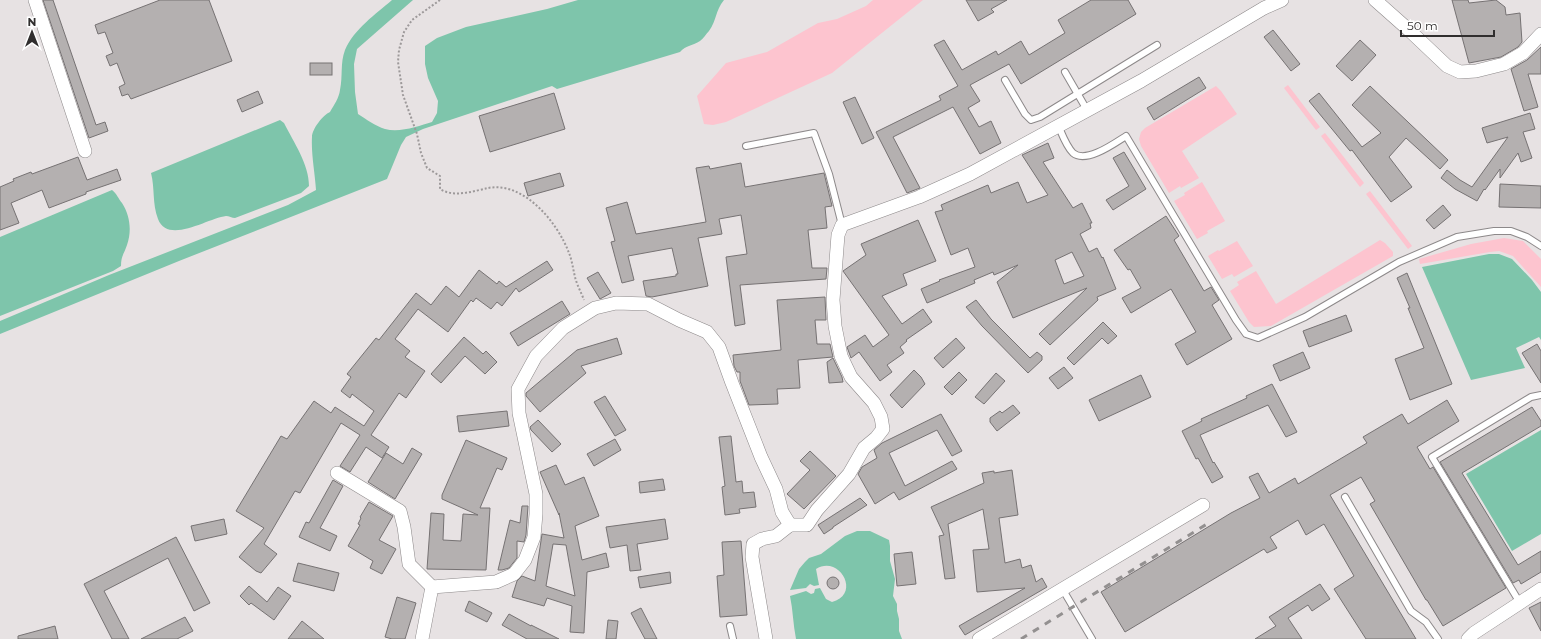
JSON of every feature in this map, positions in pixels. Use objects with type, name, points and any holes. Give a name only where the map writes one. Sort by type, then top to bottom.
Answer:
[{"type":"street","points":[[35,0],[85,151]]},
{"type":"street","points":[[766,639],[752,557],[753,544],[762,539],[776,536],[790,525],[807,525],[817,510],[849,474],[864,448],[876,438],[883,429],[881,416],[874,403],[851,377],[841,356],[832,300],[838,235],[842,225],[919,197],[970,174],[1141,81],[1264,8],[1282,0]]},
{"type":"street","points":[[1375,0],[1447,66],[1460,72],[1476,71],[1504,64],[1523,53],[1540,37],[1541,34]]},
{"type":"street","points":[[337,473],[400,511],[404,527],[409,564],[432,587],[496,582],[514,574],[524,560],[534,537],[536,514],[536,494],[519,413],[518,390],[536,356],[563,328],[595,308],[616,304],[648,304],[707,332],[720,347],[752,435],[776,489],[782,512],[790,525]]},
{"type":"street","points":[[980,639],[1203,505]]},
{"type":"street","points":[[422,639],[432,587]]},
{"type":"street","points":[[1474,637],[1541,589]]},
{"type":"lane","points":[[1005,80],[1025,114],[1031,120],[1040,117],[1157,45]]},
{"type":"lane","points":[[1065,72],[1087,110]]},
{"type":"lane","points":[[1058,126],[1069,148],[1074,154],[1083,156],[1100,152],[1126,136],[1236,320],[1246,334],[1258,338],[1305,317],[1399,262],[1457,238],[1494,231],[1511,231],[1527,237],[1541,246]]},
{"type":"lane","points":[[746,146],[814,133],[830,174],[842,225]]},
{"type":"lane","points":[[1520,603],[1432,456],[1531,396],[1541,395]]},
{"type":"lane","points":[[1345,497],[1411,611],[1426,622],[1438,639]]},
{"type":"lane","points":[[1063,590],[1092,639]]},
{"type":"lane","points":[[730,626],[733,639]]},
{"type":"path","points":[[440,0],[412,20],[404,32],[399,50],[398,62],[403,95],[427,168],[440,176],[440,189],[445,192],[476,192],[490,188],[504,188],[521,193],[536,205],[557,230],[570,253],[575,279],[589,312]]},
{"type":"shaded area","points":[[392,0],[413,0],[357,49],[354,64],[355,92],[358,114],[381,128],[391,130],[409,128],[432,122],[437,113],[438,101],[428,78],[425,64],[425,46],[437,38],[466,27],[547,9],[578,0],[724,0],[709,31],[697,43],[680,52],[557,89],[552,86],[423,129],[406,137],[401,145],[387,179],[179,261],[0,334],[0,321],[109,275],[288,205],[316,190],[312,134],[318,123],[330,112],[339,96],[345,50],[354,35],[372,16]]},
{"type":"shaded area","points":[[873,0],[923,0],[832,73],[726,122],[713,125],[704,124],[697,96],[726,63],[767,52],[818,23],[837,19],[866,6]]},
{"type":"shaded area","points":[[1288,85],[1320,127],[1316,130],[1284,88]]},
{"type":"shaded area","points":[[1216,86],[1237,114],[1182,151],[1199,178],[1181,188],[1180,186],[1169,193],[1141,146],[1139,139],[1141,132],[1145,128]]},
{"type":"shaded area","points":[[280,120],[284,123],[304,162],[309,186],[301,193],[235,218],[226,216],[179,230],[170,230],[163,226],[156,213],[151,173]]},
{"type":"shaded area","points":[[1325,133],[1364,183],[1360,187],[1321,136]]},
{"type":"shaded area","points":[[1202,182],[1225,221],[1207,231],[1208,233],[1197,239],[1174,201],[1185,195],[1184,193]]},
{"type":"shaded area","points":[[112,190],[125,208],[130,229],[129,240],[122,257],[121,266],[113,271],[0,316],[0,237]]},
{"type":"shaded area","points":[[1370,191],[1412,246],[1408,249],[1366,194]]},
{"type":"shaded area","points":[[1504,238],[1523,241],[1541,259],[1541,287],[1513,256],[1499,251],[1420,264],[1419,259],[1471,244]]},
{"type":"shaded area","points":[[1380,240],[1393,252],[1393,256],[1271,326],[1254,327],[1249,322],[1230,291],[1239,285],[1237,282],[1256,271],[1276,304]]},
{"type":"shaded area","points":[[1237,241],[1253,266],[1234,277],[1232,274],[1222,279],[1208,256]]},
{"type":"shaded area","points":[[1489,254],[1499,254],[1512,259],[1541,292],[1541,340],[1539,337],[1516,348],[1525,368],[1471,380],[1422,267]]},
{"type":"shaded area","points":[[1541,430],[1541,534],[1512,551],[1466,474]]},
{"type":"shaded area","points":[[857,531],[870,531],[889,540],[890,561],[895,579],[893,596],[897,604],[899,631],[902,639],[796,639],[790,596],[806,591],[811,594],[814,593],[815,589],[820,588],[826,599],[832,602],[841,598],[845,591],[846,584],[844,577],[839,571],[832,567],[825,566],[816,569],[819,585],[814,586],[810,584],[806,588],[790,590],[799,569],[809,558],[821,554],[845,536]]},
{"type":"building","points":[[43,0],[53,0],[96,125],[105,122],[108,131],[89,138]]},
{"type":"building","points":[[160,0],[209,0],[232,61],[131,99],[128,94],[122,96],[119,87],[125,84],[117,63],[110,66],[106,56],[113,53],[105,32],[98,34],[95,25]]},
{"type":"building","points":[[966,0],[1007,0],[991,9],[994,12],[978,21]]},
{"type":"building","points":[[1091,0],[1128,0],[1136,14],[1021,84],[1009,64],[970,85],[980,101],[968,108],[979,127],[991,121],[1001,143],[980,154],[953,107],[893,137],[920,188],[907,193],[876,132],[941,100],[939,96],[958,86],[934,45],[944,40],[962,70],[996,51],[998,55],[1021,41],[1029,55],[1065,33],[1058,20]]},
{"type":"building","points":[[1452,0],[1468,0],[1469,3],[1496,0],[1505,7],[1506,15],[1520,13],[1522,42],[1518,47],[1501,57],[1469,63]]},
{"type":"building","points":[[1273,30],[1300,64],[1291,71],[1264,37]]},
{"type":"building","points":[[1360,40],[1376,55],[1352,81],[1336,66]]},
{"type":"building","points":[[1541,47],[1541,74],[1528,74],[1538,107],[1524,111],[1511,69],[1527,60]]},
{"type":"building","points":[[310,63],[332,63],[332,75],[310,75]]},
{"type":"building","points":[[1199,77],[1206,88],[1154,120],[1147,108]]},
{"type":"building","points":[[1370,86],[1448,160],[1440,169],[1406,138],[1389,157],[1412,187],[1391,202],[1352,150],[1350,151],[1309,101],[1319,93],[1362,147],[1381,133],[1352,105]]},
{"type":"building","points":[[258,91],[263,103],[242,112],[237,100]]},
{"type":"building","points":[[554,93],[565,129],[490,152],[479,116]]},
{"type":"building","points":[[855,97],[874,138],[862,144],[843,102]]},
{"type":"building","points":[[1530,113],[1535,129],[1523,132],[1532,158],[1521,162],[1518,153],[1500,178],[1500,169],[1485,190],[1484,189],[1477,201],[1455,189],[1441,178],[1447,170],[1472,187],[1508,137],[1487,143],[1482,128]]},
{"type":"building","points":[[1048,143],[1054,158],[1043,162],[1073,208],[1082,203],[1092,223],[1090,223],[1091,228],[1080,234],[1089,252],[1097,248],[1102,258],[1103,257],[1116,289],[1097,297],[1098,300],[1050,345],[1039,334],[1087,288],[1013,318],[997,282],[1018,265],[994,275],[993,272],[974,280],[975,283],[927,303],[921,289],[940,281],[939,280],[975,267],[968,248],[951,255],[935,212],[943,210],[941,205],[988,185],[991,193],[1018,182],[1027,203],[1048,195],[1022,155]],"holes":[[[1072,252],[1084,276],[1064,284],[1055,260]]]},
{"type":"building","points":[[1124,152],[1146,189],[1113,210],[1106,200],[1129,186],[1113,158]]},
{"type":"building","points":[[78,157],[87,180],[117,169],[121,180],[86,192],[86,194],[49,208],[42,190],[11,203],[19,223],[0,230],[0,187],[14,181],[13,179],[31,172],[32,174]]},
{"type":"building","points":[[741,163],[745,187],[824,173],[832,206],[825,207],[827,228],[808,230],[812,268],[827,268],[826,279],[740,285],[745,324],[735,326],[726,257],[747,254],[741,215],[719,219],[722,234],[698,238],[708,286],[652,297],[646,296],[643,281],[676,276],[676,274],[678,274],[672,248],[628,256],[634,280],[622,283],[611,242],[615,241],[606,208],[627,202],[636,234],[706,222],[696,168],[709,166],[710,169]]},
{"type":"building","points":[[560,173],[564,186],[528,196],[524,183]]},
{"type":"building","points":[[1500,184],[1541,186],[1541,208],[1499,207]]},
{"type":"building","points":[[1443,205],[1451,215],[1434,229],[1426,220]]},
{"type":"building","points":[[1166,216],[1179,236],[1174,240],[1204,291],[1211,287],[1219,300],[1212,305],[1232,339],[1187,365],[1175,344],[1196,332],[1171,289],[1131,313],[1122,298],[1141,288],[1130,269],[1128,270],[1114,250]]},
{"type":"building","points":[[918,220],[936,261],[903,274],[907,285],[882,296],[902,324],[923,309],[932,322],[906,340],[907,341],[900,347],[904,353],[887,365],[892,372],[880,381],[859,352],[851,358],[847,347],[865,335],[873,347],[889,335],[843,271],[866,255],[861,244]]},
{"type":"building","points":[[547,261],[553,270],[519,292],[516,288],[502,306],[497,302],[491,309],[476,298],[473,302],[471,300],[448,332],[418,309],[395,339],[410,351],[405,357],[425,371],[406,398],[399,393],[371,435],[389,447],[382,458],[366,447],[350,472],[340,466],[360,435],[341,423],[300,493],[295,491],[264,544],[277,554],[261,573],[256,571],[239,557],[264,528],[236,511],[281,436],[287,439],[314,401],[331,413],[335,407],[364,426],[374,411],[352,394],[350,398],[341,391],[351,377],[347,374],[376,338],[379,340],[416,293],[431,305],[446,286],[459,297],[479,270],[497,284],[499,281],[506,287]]},
{"type":"building","points":[[598,272],[611,293],[600,299],[587,278]]},
{"type":"building","points":[[1407,273],[1452,384],[1410,400],[1395,359],[1424,348],[1408,308],[1410,308],[1397,278]]},
{"type":"building","points":[[825,297],[826,320],[815,320],[817,344],[830,344],[833,357],[798,360],[800,388],[777,389],[778,404],[749,405],[740,381],[740,372],[737,372],[734,366],[733,355],[781,350],[777,300]]},
{"type":"building","points":[[976,300],[991,319],[1030,358],[1037,352],[1042,356],[1042,360],[1028,373],[982,326],[966,307]]},
{"type":"building","points":[[562,301],[570,314],[518,346],[510,333]]},
{"type":"building","points":[[1346,315],[1352,331],[1309,347],[1303,331]]},
{"type":"building","points":[[1103,322],[1117,336],[1108,344],[1102,338],[1074,365],[1067,358]]},
{"type":"building","points":[[464,337],[483,354],[486,351],[497,362],[485,374],[465,356],[441,383],[431,374]]},
{"type":"building","points":[[617,338],[622,354],[581,366],[586,373],[540,412],[526,396],[526,393],[577,350]]},
{"type":"building","points":[[956,338],[965,348],[943,368],[934,358]]},
{"type":"building","points":[[1537,344],[1541,351],[1541,383],[1522,353]]},
{"type":"building","points":[[1303,352],[1310,368],[1280,381],[1273,365]]},
{"type":"building","points":[[833,358],[843,382],[829,383],[827,362]]},
{"type":"building","points":[[1064,367],[1073,378],[1058,389],[1049,378]]},
{"type":"building","points":[[914,370],[925,384],[902,408],[890,395]]},
{"type":"building","points":[[959,372],[967,380],[952,395],[944,387]]},
{"type":"building","points":[[996,373],[1005,381],[984,404],[975,397]]},
{"type":"building","points":[[1141,375],[1151,397],[1099,421],[1089,400]]},
{"type":"building","points":[[1272,384],[1297,432],[1286,437],[1268,405],[1200,435],[1213,463],[1214,462],[1223,477],[1212,483],[1198,458],[1196,459],[1182,431],[1202,421],[1201,419],[1247,398],[1246,396]]},
{"type":"building","points":[[605,396],[626,430],[615,436],[594,402]]},
{"type":"building","points":[[1447,400],[1459,421],[1417,447],[1430,469],[1433,467],[1506,588],[1443,626],[1426,600],[1370,504],[1375,501],[1361,477],[1330,495],[1416,639],[1366,639],[1334,589],[1354,576],[1324,524],[1306,535],[1298,520],[1270,537],[1277,548],[1267,553],[1264,549],[1125,632],[1101,592],[1231,513],[1260,498],[1249,477],[1258,473],[1269,493],[1295,478],[1298,484],[1367,443],[1363,437],[1402,414],[1408,424]]},
{"type":"building","points":[[1013,405],[1020,413],[997,431],[990,422],[990,418],[1000,411],[1002,413]]},
{"type":"building","points":[[1532,407],[1541,421],[1541,426],[1462,473],[1518,565],[1541,551],[1541,572],[1521,584],[1519,580],[1513,583],[1440,462]]},
{"type":"building","points":[[507,411],[509,426],[459,432],[457,416]]},
{"type":"building","points":[[941,414],[962,451],[952,456],[937,430],[889,453],[905,486],[952,461],[957,469],[899,500],[894,492],[875,504],[858,474],[862,467],[877,458],[874,450],[882,443]]},
{"type":"building","points":[[538,420],[561,444],[552,452],[531,430],[530,427]]},
{"type":"building","points":[[731,436],[736,482],[742,481],[743,493],[754,492],[756,507],[739,509],[740,513],[725,515],[722,487],[725,486],[719,437]]},
{"type":"building","points":[[615,439],[621,450],[594,466],[587,454]]},
{"type":"building","points":[[466,440],[507,458],[502,470],[497,468],[480,508],[490,508],[486,570],[427,569],[431,513],[444,514],[443,540],[461,541],[463,514],[478,515],[442,499],[442,495]]},
{"type":"building","points":[[412,448],[422,454],[395,499],[368,482],[386,453],[403,464]]},
{"type":"building","points":[[810,451],[836,476],[804,509],[787,494],[810,470],[800,461]]},
{"type":"building","points":[[556,465],[565,485],[584,477],[599,516],[575,526],[582,560],[606,553],[609,567],[587,572],[584,633],[570,632],[572,606],[547,598],[544,606],[512,597],[517,581],[522,576],[535,581],[542,534],[564,538],[559,513],[559,515],[540,472]],"holes":[[[553,544],[566,545],[575,596],[546,586]]]},
{"type":"building","points":[[1012,470],[1018,515],[999,518],[1005,563],[1020,559],[1022,568],[1031,565],[1036,582],[1042,578],[1047,587],[965,635],[959,626],[1025,588],[977,592],[973,550],[989,549],[983,509],[948,524],[955,578],[945,579],[939,536],[944,535],[931,507],[984,483],[982,473]]},
{"type":"building","points":[[663,479],[665,490],[640,493],[639,482]]},
{"type":"building","points":[[333,480],[343,486],[320,528],[337,536],[330,551],[299,537],[306,522],[309,523]]},
{"type":"building","points":[[860,498],[867,505],[824,534],[818,525]]},
{"type":"building","points":[[369,502],[393,516],[379,540],[396,549],[382,574],[370,568],[373,561],[348,546],[360,525],[358,524],[361,518],[360,517]]},
{"type":"building","points":[[522,506],[528,506],[526,535],[524,542],[517,541],[517,558],[509,568],[498,570],[510,520],[520,523]]},
{"type":"building","points":[[224,519],[227,534],[195,541],[191,526]]},
{"type":"building","points":[[665,519],[668,539],[637,544],[641,570],[630,571],[627,545],[610,548],[606,527]]},
{"type":"building","points":[[176,537],[210,603],[194,611],[168,558],[104,591],[129,639],[112,639],[84,584]]},
{"type":"building","points":[[741,541],[747,615],[720,617],[717,576],[724,575],[722,542]]},
{"type":"building","points":[[912,552],[916,584],[897,586],[894,554]]},
{"type":"building","points":[[298,563],[339,573],[334,591],[293,581]]},
{"type":"building","points":[[670,572],[671,583],[640,588],[638,577]]},
{"type":"building","points":[[835,577],[838,578],[838,588],[831,589],[828,588],[827,581],[828,578]]},
{"type":"building","points":[[1320,584],[1330,599],[1312,611],[1308,605],[1288,618],[1302,639],[1255,639],[1276,626],[1269,617]]},
{"type":"building","points":[[249,586],[267,602],[278,587],[291,596],[274,620],[251,603],[249,605],[240,596]]},
{"type":"building","points":[[397,597],[416,603],[405,639],[392,639],[385,637]]},
{"type":"building","points":[[469,601],[492,613],[487,622],[465,611]]},
{"type":"building","points":[[1541,602],[1541,631],[1529,608]]},
{"type":"building","points":[[641,608],[657,639],[645,639],[631,613]]},
{"type":"building","points":[[509,614],[559,639],[527,639],[502,625]]},
{"type":"building","points":[[185,617],[193,631],[177,639],[141,639]]},
{"type":"building","points":[[608,620],[618,621],[616,639],[606,639]]},
{"type":"building","points":[[302,621],[324,639],[288,639]]},
{"type":"building","points":[[55,626],[58,639],[18,639],[18,636]]},
{"type":"railway","points":[[1021,639],[1207,524]]}]
